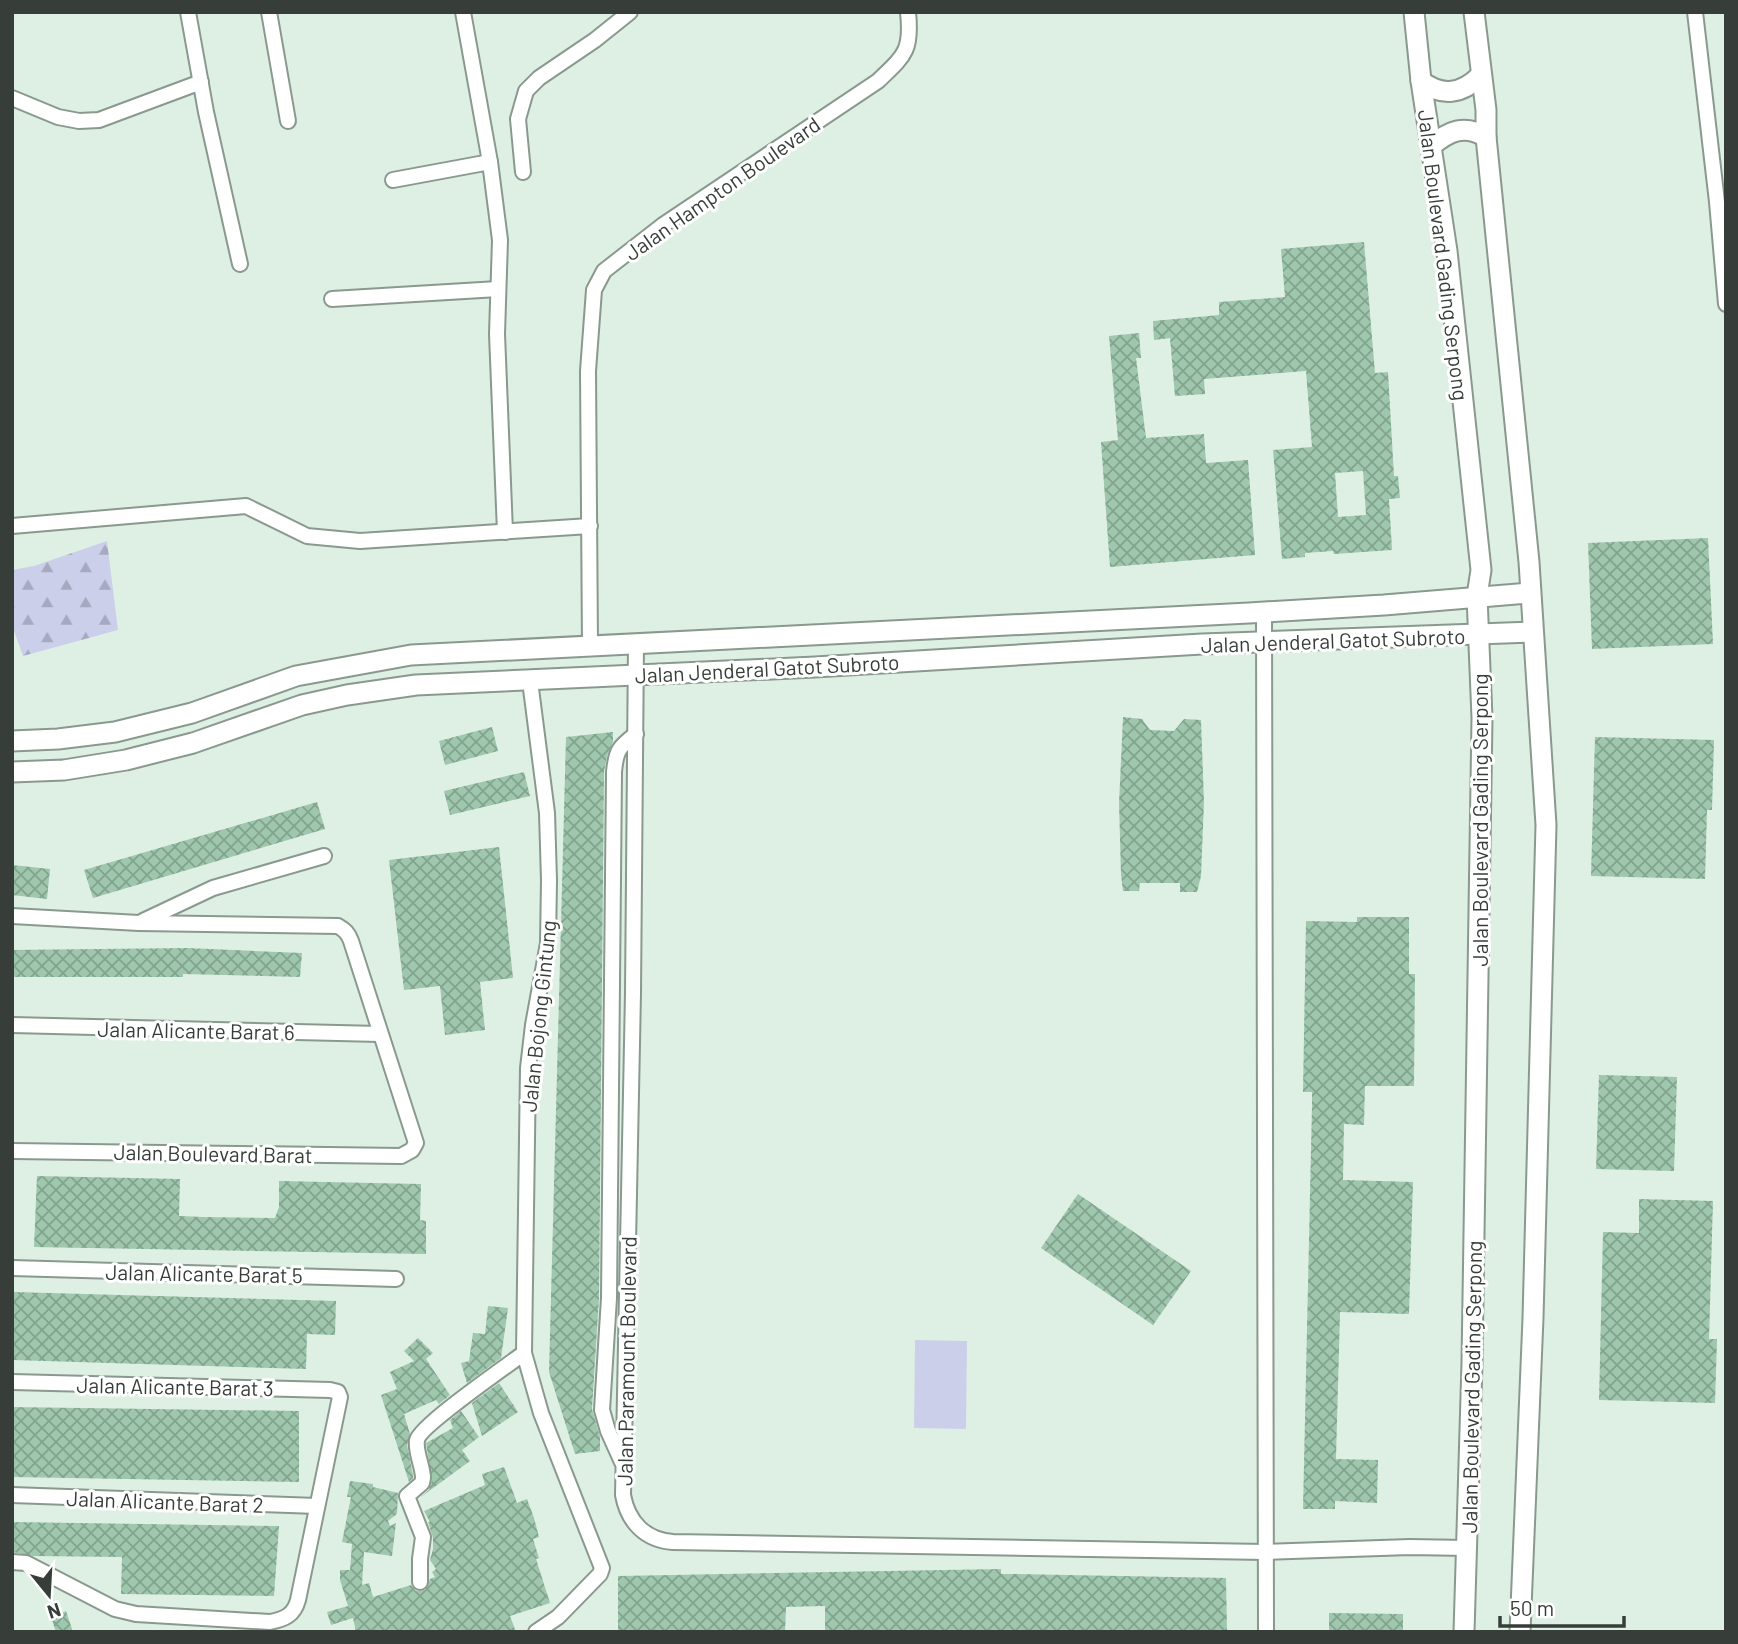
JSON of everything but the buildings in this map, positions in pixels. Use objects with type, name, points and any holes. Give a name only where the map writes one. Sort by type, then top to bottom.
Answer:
[{"type":"main road","name":"Jalan Boulevard Gading Serpong","points":[[1414,12],[1421,81],[1447,251],[1481,570],[1477,596],[1482,718],[1472,1350],[1464,1632]]},
{"type":"main road","points":[[1474,12],[1515,416],[1546,825],[1533,1318],[1520,1632]]},
{"type":"main road","points":[[1421,81],[1442,92],[1456,92],[1471,85],[1480,76]]},
{"type":"main road","points":[[1431,146],[1443,136],[1459,130],[1475,131],[1486,137]]},
{"type":"main road","name":"Jalan Jenderal Gatot Subroto","points":[[12,741],[115,732],[192,712],[296,676],[411,656],[1264,612],[1530,593]]},
{"type":"main road","name":"Jalan Jenderal Gatot Subroto","points":[[12,772],[64,770],[126,760],[193,743],[302,705],[416,685],[1266,642],[1532,632]]},
{"type":"street","points":[[188,12],[240,264]]},
{"type":"street","points":[[269,12],[288,121]]},
{"type":"street","points":[[463,12],[490,162],[500,240],[496,334],[505,532]]},
{"type":"street","points":[[523,172],[518,119],[526,91],[539,78],[596,40],[630,12]]},
{"type":"street","name":"Jalan Hampton Boulevard","points":[[590,646],[588,371],[594,290],[604,271],[663,225],[878,81],[903,57],[911,35],[908,12]]},
{"type":"street","points":[[1695,12],[1726,304]]},
{"type":"street","points":[[12,97],[58,117],[79,121],[99,120],[201,82]]},
{"type":"street","points":[[393,180],[490,162]]},
{"type":"street","points":[[332,299],[498,289]]},
{"type":"street","points":[[12,526],[246,506],[307,536],[360,541],[590,526]]},
{"type":"street","points":[[1264,612],[1266,1632]]},
{"type":"street","name":"Jalan Paramount Boulevard","points":[[636,643],[623,1495],[629,1518],[638,1528],[660,1541],[1265,1552],[1410,1547],[1467,1548]]},
{"type":"street","name":"Jalan Bojong Gintung","points":[[530,681],[547,813],[549,880],[548,943],[528,1068],[524,1353],[541,1413],[602,1568],[600,1574],[558,1617],[536,1632]]},
{"type":"street","points":[[624,1466],[602,1410],[609,1298],[614,772],[616,754],[621,745],[636,734]]},
{"type":"street","points":[[139,923],[213,888],[324,856]]},
{"type":"street","points":[[12,916],[139,923],[338,926],[349,934],[380,1034]]},
{"type":"street","name":"Jalan Alicante Barat 6","points":[[12,1025],[380,1034]]},
{"type":"street","name":"Jalan Boulevard Barat","points":[[12,1151],[401,1156],[412,1150],[416,1143],[380,1034]]},
{"type":"street","name":"Jalan Alicante Barat 5","points":[[12,1268],[396,1279]]},
{"type":"street","points":[[420,1582],[419,1559],[423,1536],[407,1496],[424,1478],[417,1447],[419,1436],[433,1421],[524,1353]]},
{"type":"street","name":"Jalan Alicante Barat 3","points":[[12,1382],[338,1392],[340,1397],[317,1506]]},
{"type":"street","name":"Jalan Alicante Barat 2","points":[[12,1495],[317,1506]]},
{"type":"street","points":[[12,1562],[26,1563],[115,1609],[136,1614],[270,1622],[284,1619],[295,1611],[317,1506]]},
{"type":"green space","points":[[107,541],[118,630],[23,656],[12,625],[12,570],[34,566]]},
{"type":"green space","points":[[915,1340],[967,1341],[966,1429],[914,1428]]}]
